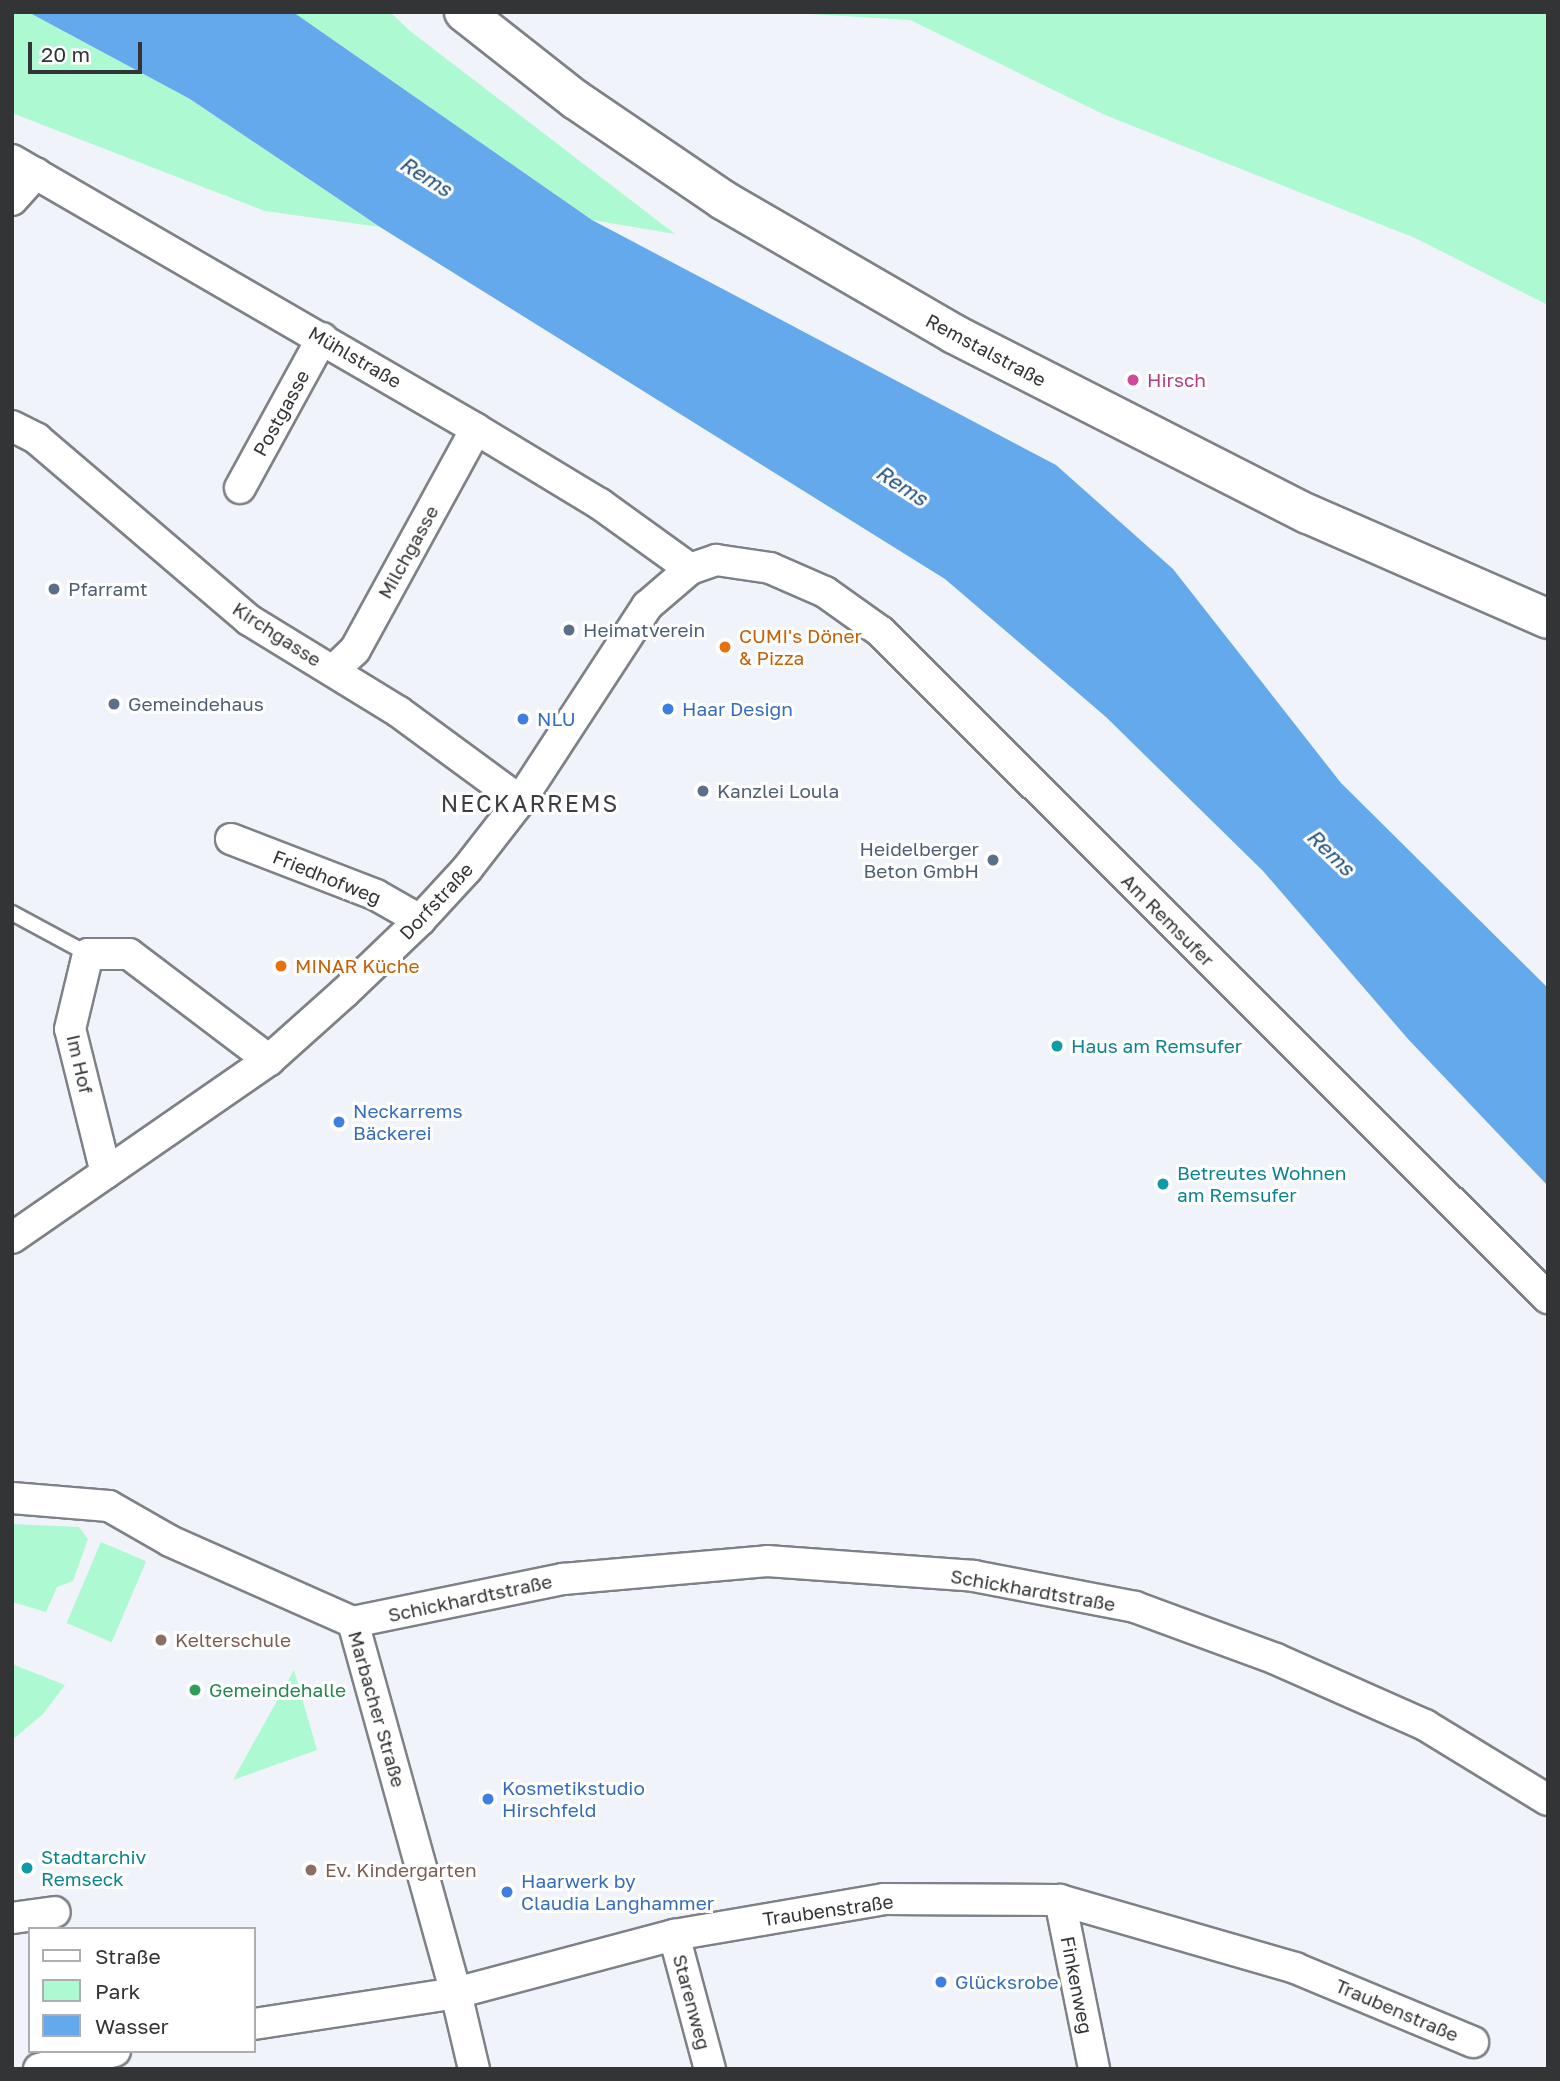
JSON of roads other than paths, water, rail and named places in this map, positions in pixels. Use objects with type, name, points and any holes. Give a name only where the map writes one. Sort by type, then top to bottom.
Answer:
[{"type":"main road","name":"Remstalstraße","points":[[464,12],[576,100],[723,200],[954,334],[1308,514],[1548,619]]},
{"type":"street","points":[[12,201],[24,166]]},
{"type":"street","name":"Mühlstraße","points":[[24,166],[322,338],[600,504],[690,569]]},
{"type":"street","name":"Postgasse","points":[[240,488],[322,338]]},
{"type":"street","name":"Kirchgasse","points":[[12,426],[37,439],[249,620],[399,712],[520,801]]},
{"type":"street","name":"Milchgasse","points":[[334,670],[355,650],[476,429]]},
{"type":"street","name":"Dorfstraße","points":[[12,1238],[270,1060],[420,920],[467,869],[520,801],[647,607],[690,569],[716,560],[769,568]]},
{"type":"street","name":"Am Remsufer","points":[[769,568],[825,593],[881,632],[1548,1298]]},
{"type":"street","name":"Friedhofweg","points":[[231,839],[376,895],[420,920]]},
{"type":"street","points":[[88,954],[129,954],[270,1060]]},
{"type":"street","name":"Im Hof","points":[[88,954],[70,1029],[106,1173]]},
{"type":"street","name":"Marbacher Straße","points":[[12,1498],[109,1506],[170,1541],[353,1622],[456,1993],[474,2069]]},
{"type":"street","name":"Schickhardtstraße","points":[[353,1622],[563,1579],[766,1561],[974,1576],[1135,1607],[1276,1659],[1425,1725],[1548,1800]]},
{"type":"street","name":"Traubenstraße","points":[[256,2024],[456,1993],[674,1935],[884,1899],[1060,1900],[1295,1968],[1473,2042]]},
{"type":"street","name":"Finkenweg","points":[[1060,1900],[1094,2069]]},
{"type":"street","points":[[12,1918],[54,1912]]},
{"type":"street","name":"Starenweg","points":[[674,1935],[710,2069]]},
{"type":"street","points":[[39,2069],[107,2053]]},
{"type":"lane","points":[[12,913],[88,954]]},
{"type":"water","name":"Rems","points":[[28,12],[293,12],[592,220],[1056,465],[1173,569],[1341,783],[1548,988],[1548,1186],[1408,1039],[1263,871],[1106,717],[945,579],[380,227],[190,99]]},
{"type":"place","name":"Hirsch","points":[[1133,380]]},
{"type":"place","name":"Pfarramt","points":[[54,589]]},
{"type":"place","name":"Heimatverein","points":[[569,630]]},
{"type":"place","name":"CUMI's Döner & Pizza","points":[[725,647]]},
{"type":"place","name":"Gemeindehaus","points":[[114,704]]},
{"type":"place","name":"Haar Design","points":[[668,709]]},
{"type":"place","name":"NLU","points":[[523,719]]},
{"type":"place","name":"Kanzlei Loula","points":[[703,791]]},
{"type":"place","name":"Heidelberger Beton GmbH","points":[[993,860]]},
{"type":"place","name":"MINAR Küche","points":[[281,966]]},
{"type":"place","name":"Haus am Remsufer","points":[[1057,1046]]},
{"type":"place","name":"Neckarrems Bäckerei","points":[[339,1122]]},
{"type":"place","name":"Betreutes Wohnen am Remsufer","points":[[1163,1184]]},
{"type":"place","name":"Kelterschule","points":[[161,1640]]},
{"type":"place","name":"Gemeindehalle","points":[[195,1690]]},
{"type":"place","name":"Kosmetikstudio Hirschfeld","points":[[488,1799]]},
{"type":"place","name":"Stadtarchiv Remseck","points":[[27,1868]]},
{"type":"place","name":"Ev. Kindergarten","points":[[311,1870]]},
{"type":"place","name":"Haarwerk by Claudia Langhammer","points":[[507,1892]]},
{"type":"place","name":"Glücksrobe","points":[[941,1982]]},
{"type":"district","name":"NECKARREMS","points":[[530,803]]}]
